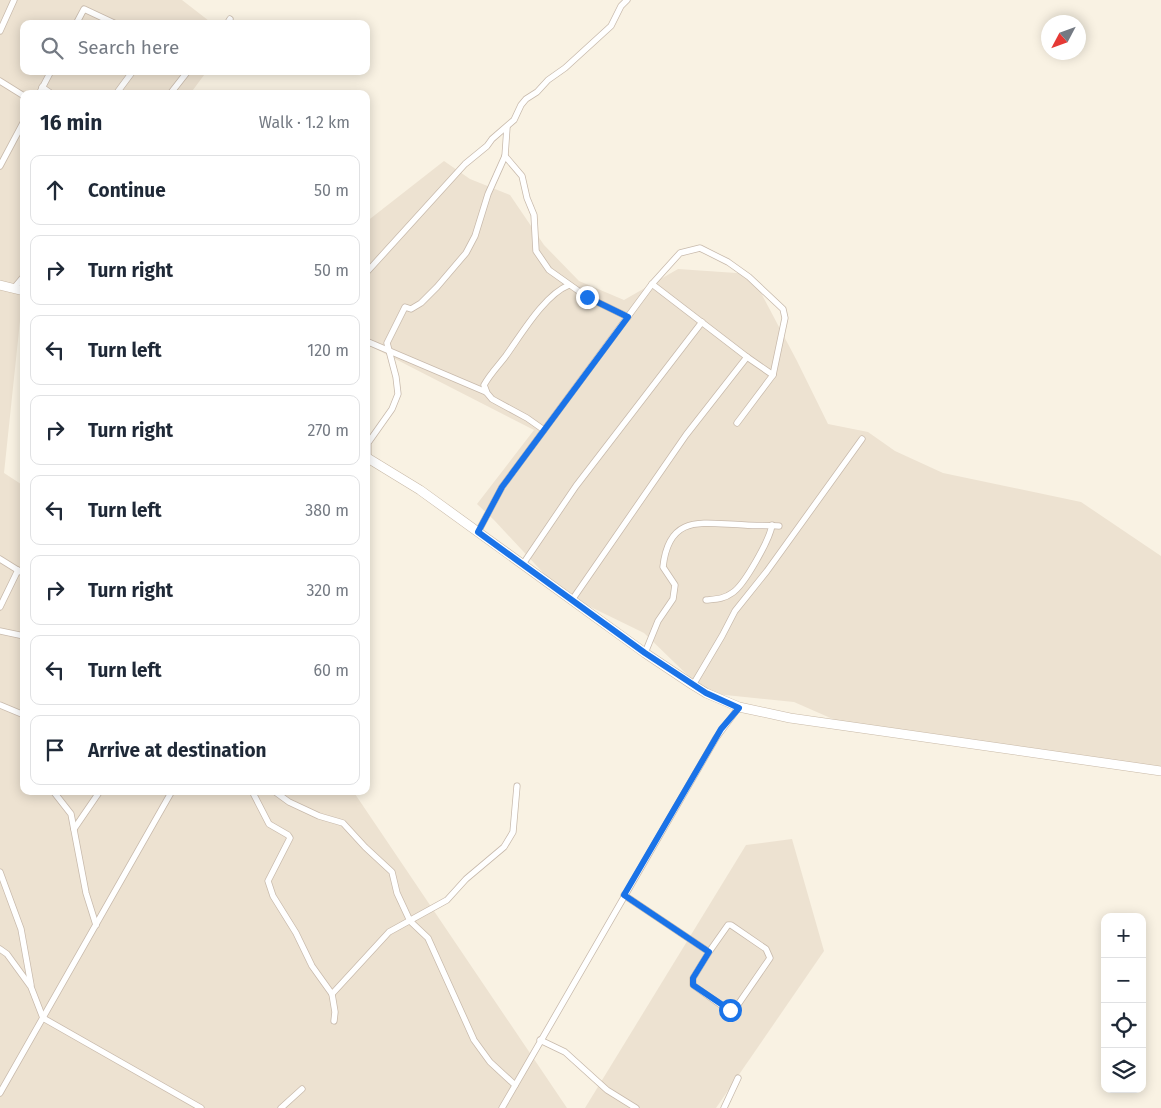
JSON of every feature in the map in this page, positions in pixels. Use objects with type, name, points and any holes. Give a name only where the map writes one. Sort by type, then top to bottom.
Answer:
[{"type":"main road","points":[[0,285],[20,290]]},
{"type":"main road","points":[[370,460],[420,490],[645,653],[706,693],[739,708],[799,719],[1161,771]]},
{"type":"street","points":[[0,30],[14,0]]},
{"type":"street","points":[[370,269],[465,164],[514,120],[526,99],[565,68],[610,26],[621,6],[627,0]]},
{"type":"street","points":[[78,20],[84,9],[107,20]]},
{"type":"street","points":[[40,90],[49,75]]},
{"type":"street","points":[[119,90],[130,75]]},
{"type":"street","points":[[173,90],[185,75]]},
{"type":"street","points":[[0,81],[20,94]]},
{"type":"street","points":[[42,87],[46,90]]},
{"type":"street","points":[[370,440],[392,409],[398,394],[390,351],[386,342],[402,312],[406,308],[411,309],[421,303],[466,253],[475,236],[488,194],[505,156],[507,127]]},
{"type":"street","points":[[0,166],[20,128]]},
{"type":"street","points":[[505,156],[522,176],[527,198],[534,215],[536,251],[549,270],[587,297],[628,317]]},
{"type":"street","points":[[478,532],[502,487],[652,284],[680,253],[700,248],[728,262],[783,309],[785,318],[773,375],[737,423]]},
{"type":"street","points":[[14,288],[20,281]]},
{"type":"street","points":[[652,284],[773,375]]},
{"type":"street","points":[[544,430],[527,418],[492,399],[486,392],[484,385],[489,375],[557,290],[569,285]]},
{"type":"street","points":[[523,564],[576,486],[702,322]]},
{"type":"street","points":[[370,343],[486,392]]},
{"type":"street","points":[[572,600],[686,435],[747,356]]},
{"type":"street","points":[[693,685],[722,636],[734,611],[767,571],[862,439]]},
{"type":"street","points":[[645,653],[658,621],[672,599],[676,585],[663,567],[665,551],[675,534],[686,527],[705,523],[779,526]]},
{"type":"street","points":[[706,600],[721,599],[734,592],[744,580],[764,546],[771,532],[772,525]]},
{"type":"street","points":[[0,559],[20,571]]},
{"type":"street","points":[[0,607],[20,574]]},
{"type":"street","points":[[0,631],[20,635]]},
{"type":"street","points":[[0,705],[20,713]]},
{"type":"street","points":[[502,1108],[721,729],[739,708]]},
{"type":"street","points":[[332,994],[389,932],[446,900],[466,879],[504,848],[512,832],[517,786]]},
{"type":"street","points":[[56,795],[71,814],[86,893],[96,925]]},
{"type":"street","points":[[74,829],[97,795]]},
{"type":"street","points":[[0,1093],[170,795]]},
{"type":"street","points":[[254,795],[269,824],[290,838],[268,881],[273,896],[296,933],[312,966],[332,994],[335,1012],[334,1021]]},
{"type":"street","points":[[279,795],[289,802],[319,816],[343,822],[365,847],[392,872],[397,893],[410,920],[428,938],[474,1040],[490,1062],[515,1085]]},
{"type":"street","points":[[0,872],[21,928],[31,987],[43,1018],[201,1108]]},
{"type":"street","points":[[624,895],[709,952]]},
{"type":"street","points":[[728,925],[766,949],[769,953],[770,958],[737,1006],[730,1010],[693,985],[693,978],[709,952],[728,925]]},
{"type":"street","points":[[0,949],[7,954],[31,987]]},
{"type":"street","points":[[540,1040],[565,1052],[607,1090],[636,1108]]},
{"type":"street","points":[[724,1108],[738,1078]]},
{"type":"street","points":[[281,1108],[302,1089]]},
{"type":"shaded area","points":[[0,0],[182,0],[208,20],[20,20],[20,75],[204,75],[193,90],[20,90],[20,321],[4,473],[20,483],[20,795],[356,795],[567,1108],[0,1108]]},
{"type":"shaded area","points":[[444,161],[470,179],[510,195],[544,245],[579,281],[624,300],[678,269],[751,274],[828,424],[868,432],[895,451],[943,473],[1081,502],[1161,556],[1161,773],[851,727],[794,702],[706,693],[644,633],[562,593],[477,504],[534,430],[370,346],[370,219]]},
{"type":"shaded area","points":[[792,839],[824,951],[716,1108],[585,1108],[746,845]]},
{"type":"route","points":[[587,297],[628,317],[502,487],[478,532],[645,653],[706,693],[739,708],[721,729],[624,895],[709,952],[693,978],[693,985],[730,1010]]}]
